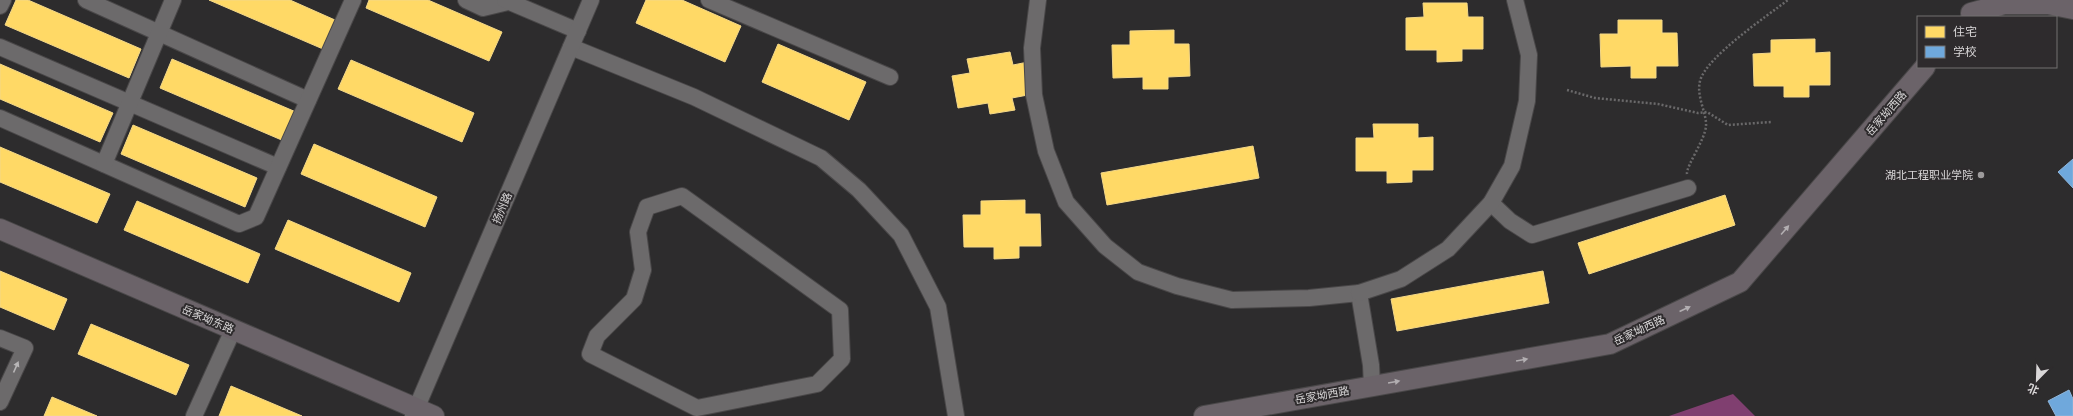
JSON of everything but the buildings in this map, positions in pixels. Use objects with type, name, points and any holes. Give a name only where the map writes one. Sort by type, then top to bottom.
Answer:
[{"type":"main road","points":[[1973,10],[2004,4],[2048,4],[2073,9]]},
{"type":"main road","name":"岳家坳西路","points":[[1204,416],[1264,411],[1372,386],[1610,344],[1740,282],[1924,68]]},
{"type":"main road","name":"岳家坳东路","points":[[0,229],[421,414]]},
{"type":"street","points":[[0,6],[3,0]]},
{"type":"street","points":[[86,0],[308,100]]},
{"type":"street","points":[[104,164],[158,32],[173,0]]},
{"type":"street","points":[[466,0],[484,8],[506,1],[578,31]]},
{"type":"street","name":"扬州路","points":[[421,414],[591,0]]},
{"type":"street","points":[[709,0],[890,77]]},
{"type":"street","points":[[1038,0],[1032,48],[1034,95],[1046,151],[1066,202],[1105,246],[1138,272],[1176,286],[1232,300],[1309,298],[1359,294],[1401,279],[1448,249],[1491,203],[1512,166],[1527,101],[1529,55],[1515,0]]},
{"type":"street","points":[[0,118],[239,224],[256,217],[308,100],[348,2]]},
{"type":"street","points":[[0,47],[278,168]]},
{"type":"street","points":[[571,47],[694,97],[821,158],[859,190],[901,235],[938,307],[956,416]]},
{"type":"street","points":[[1491,203],[1510,221],[1532,235],[1688,188]]},
{"type":"street","points":[[682,196],[840,310],[842,359],[817,384],[696,412],[590,354],[597,336],[634,299],[643,270],[638,232],[647,207],[682,196]]},
{"type":"street","points":[[1359,294],[1371,365],[1372,386]]},
{"type":"street","points":[[194,416],[232,330]]},
{"type":"street","points":[[0,338],[25,348],[0,402]]},
{"type":"path","points":[[1688,188],[1686,170],[1697,152],[1706,126],[1700,104],[1700,80],[1716,56],[1788,0]]},
{"type":"path","points":[[1567,90],[1595,98],[1658,104],[1707,112],[1728,125],[1771,122]]},
{"type":"shaded area","points":[[1733,394],[1755,416],[1669,416]]},
{"type":"place","name":"湖北工程职业学院","points":[[1981,175]]}]
